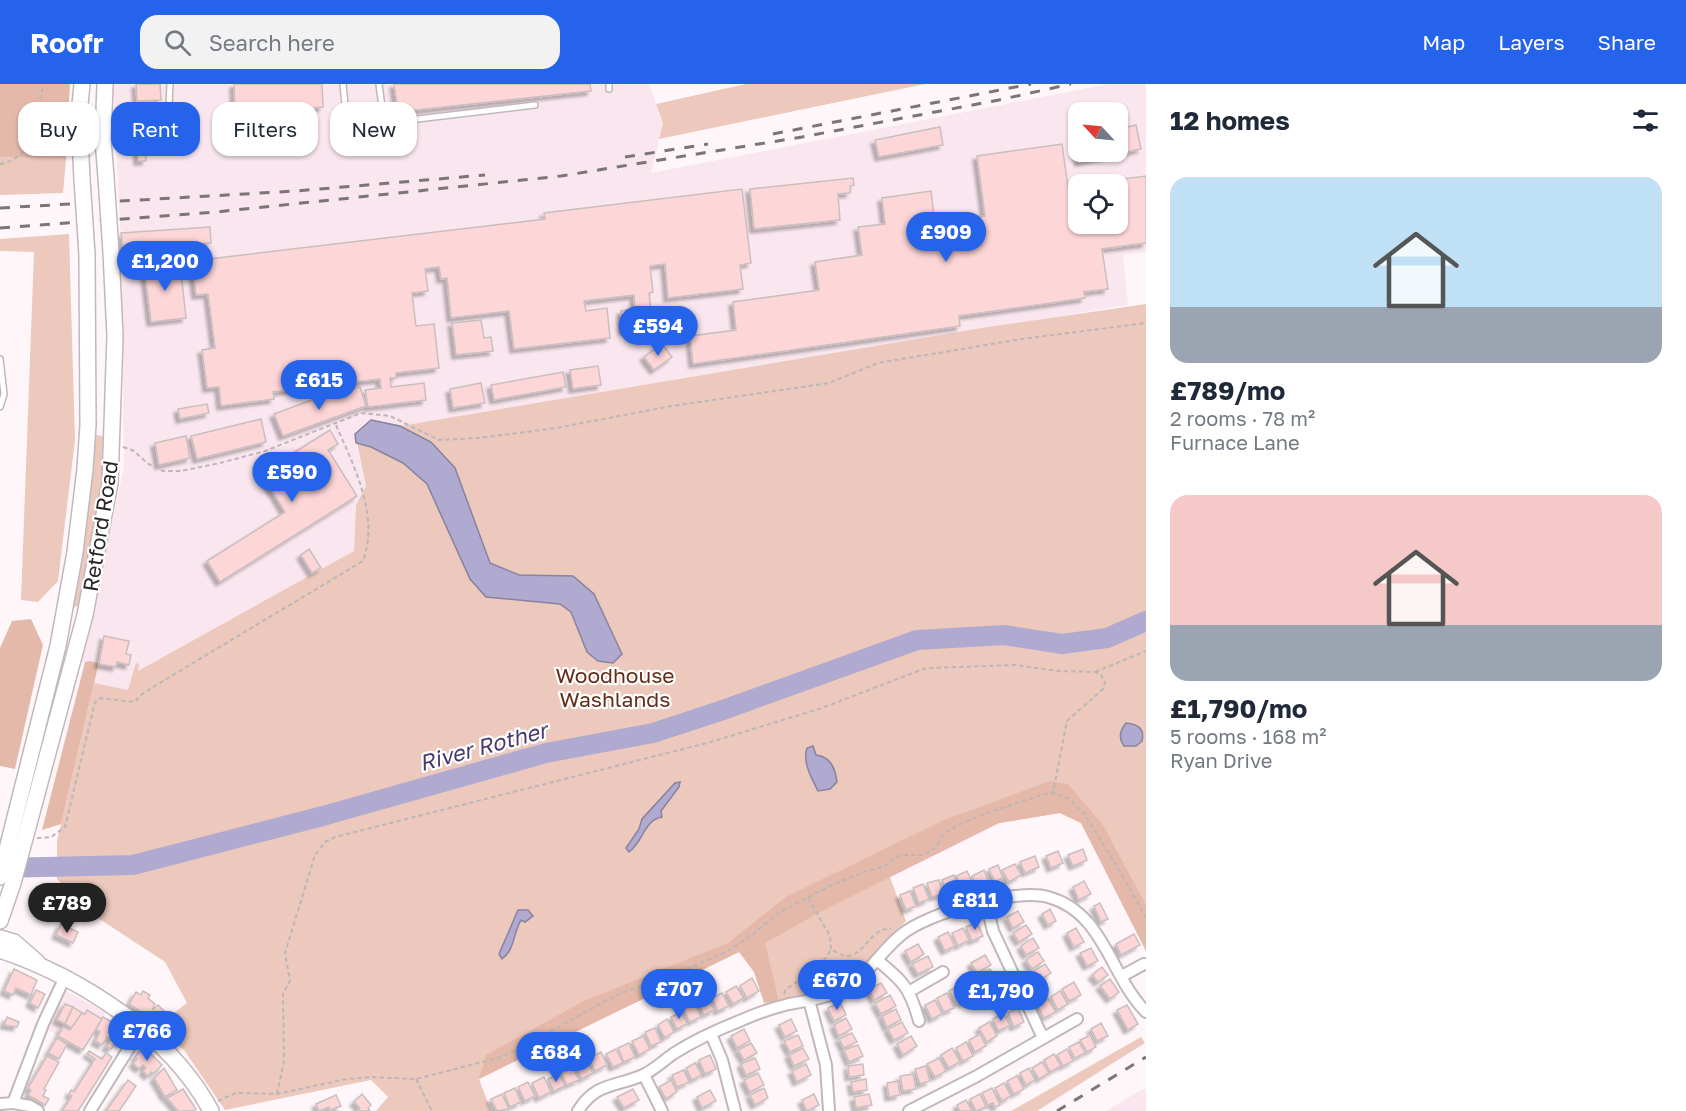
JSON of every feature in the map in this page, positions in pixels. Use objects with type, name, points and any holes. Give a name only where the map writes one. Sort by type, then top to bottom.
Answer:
[{"type":"main road","name":"Retford Road","points":[[2,917],[6,880],[58,646],[75,552],[86,469],[87,255],[79,115],[82,84]]},
{"type":"main road","name":"Retford Road","points":[[6,880],[6,854],[15,838],[85,615],[110,483],[115,336],[103,140],[105,84]]},
{"type":"main road","points":[[2,917],[7,940],[26,950],[44,968]]},
{"type":"main road","points":[[0,950],[44,968],[141,1027],[177,1060],[197,1086],[210,1109]]},
{"type":"street","points":[[578,1111],[595,1091],[644,1075],[684,1047],[739,1021],[785,1005],[841,990],[861,976],[901,934],[927,920],[986,902],[1028,896],[1047,897],[1074,911],[1099,935],[1140,1006],[1146,1012]]},
{"type":"street","points":[[986,902],[993,931],[1043,1038]]},
{"type":"street","points":[[877,960],[910,991],[919,1021]]},
{"type":"street","points":[[1122,976],[1144,964]]},
{"type":"street","points":[[910,991],[943,972]]},
{"type":"street","points":[[13,1103],[39,1034],[64,979]]},
{"type":"street","points":[[809,1000],[826,1065],[829,1111]]},
{"type":"street","points":[[909,1111],[1077,1019]]},
{"type":"street","points":[[90,1111],[141,1027]]},
{"type":"street","points":[[711,1034],[724,1069],[735,1111]]},
{"type":"street","points":[[644,1075],[662,1111]]},
{"type":"street","points":[[0,1104],[13,1103],[30,1106],[38,1111]]},
{"type":"lane","points":[[169,102],[170,84]]},
{"type":"lane","points":[[343,84],[345,102]]},
{"type":"lane","points":[[379,84],[384,123],[535,105]]},
{"type":"lane","points":[[0,359],[4,394],[0,407]]},
{"type":"path","points":[[0,164],[11,162],[26,151],[33,138],[40,111],[43,84]]},
{"type":"path","points":[[112,443],[134,452],[147,463],[163,471],[181,471],[265,451],[360,413],[390,416],[440,441],[490,437],[556,428],[672,406],[829,383],[878,363],[1022,339],[1146,322]]},
{"type":"path","points":[[15,838],[51,837],[65,827],[95,702],[100,698],[135,702],[141,695],[158,684],[363,561],[368,547],[366,500],[335,423]]},
{"type":"path","points":[[277,1094],[284,1061],[283,994],[290,981],[285,953],[315,855],[325,842],[335,837],[711,742],[822,708],[926,668],[1015,665],[1058,671],[1095,672],[1146,651]]},
{"type":"path","points":[[1053,793],[1058,777],[1067,721],[1103,689],[1105,682],[1101,675],[1095,672]]},
{"type":"path","points":[[210,1109],[236,1093],[277,1094],[346,1079],[371,1077],[416,1079],[498,1058],[521,1048],[614,996],[685,970],[728,951],[780,912],[830,886],[866,871],[883,867],[900,855],[924,855],[935,848],[944,834],[965,822],[1021,801],[1053,793],[1070,799],[1083,812],[1119,868],[1146,917]]},
{"type":"path","points":[[785,1005],[785,990],[815,971],[831,950],[830,936],[808,898]]},
{"type":"path","points":[[831,950],[844,956],[855,954],[885,928],[901,934]]},
{"type":"path","points":[[416,1079],[432,1111]]},
{"type":"shaded area","points":[[0,84],[70,84],[69,102],[18,102],[18,156],[66,156],[66,159],[0,157]]},
{"type":"shaded area","points":[[113,84],[649,84],[663,123],[651,173],[1109,84],[1146,84],[1146,252],[1123,255],[1128,305],[400,426],[371,420],[356,443],[366,486],[356,505],[354,551],[138,672],[132,694],[93,685],[98,663],[90,661],[81,663],[124,467],[121,246],[117,156],[200,156],[200,102],[114,102]]},
{"type":"shaded area","points":[[371,420],[400,426],[431,442],[455,468],[490,563],[519,575],[573,576],[594,594],[622,654],[613,663],[598,661],[587,652],[571,612],[560,604],[486,597],[470,579],[427,484],[403,463],[371,447],[356,443],[355,434]]},
{"type":"shaded area","points":[[31,619],[43,645],[15,769],[0,766],[0,648],[12,621]]},
{"type":"shaded area","points":[[85,662],[98,663],[98,666],[61,824],[42,830]]},
{"type":"shaded area","points":[[1126,723],[1137,726],[1141,730],[1142,741],[1136,746],[1124,746],[1122,743],[1122,729]]},
{"type":"shaded area","points":[[813,746],[816,755],[829,761],[833,768],[837,782],[830,789],[818,791],[811,776],[806,753],[807,748]]},
{"type":"shaded area","points":[[1050,781],[1068,784],[1103,825],[1146,905],[1146,951],[1081,823],[1060,813],[999,823],[820,912],[765,943],[779,1001],[764,1003],[754,972],[739,952],[479,1079],[486,1055],[584,1001],[728,943],[786,897],[944,820]]},
{"type":"shaded area","points":[[680,782],[679,787],[661,811],[662,817],[651,822],[638,843],[629,852],[626,848],[639,829],[642,819],[675,783]]},
{"type":"shaded area","points":[[518,910],[528,910],[533,916],[525,922],[521,920],[512,946],[502,959],[499,954]]},
{"type":"shaded area","points":[[66,991],[106,1012],[83,1050],[45,1028]]},
{"type":"shaded area","points":[[1146,1089],[1146,1111],[1106,1111],[1141,1090]]},
{"type":"green space","points":[[746,84],[925,84],[659,139],[663,123],[656,104]]},
{"type":"green space","points":[[0,157],[66,159],[63,193],[0,195]]},
{"type":"green space","points":[[69,234],[75,440],[58,581],[38,602],[21,600],[34,252],[0,251],[0,239]]},
{"type":"green space","name":"Woodhouse Washlands","points":[[1146,304],[1146,951],[1081,823],[1060,813],[999,823],[890,877],[906,921],[856,973],[830,987],[779,1001],[764,944],[739,952],[479,1079],[491,1111],[376,1111],[388,1097],[371,1080],[225,1110],[184,1050],[157,1029],[168,1017],[187,1003],[165,962],[95,916],[57,879],[57,841],[94,683],[128,690],[136,663],[139,664],[138,671],[354,551],[356,505],[366,486],[355,434],[371,420],[400,426],[988,327]]},
{"type":"green space","points":[[95,435],[102,436],[104,447],[100,490],[78,605],[74,608],[72,607]]},
{"type":"green space","points":[[1141,1037],[1145,1043],[1037,1111],[1011,1111]]},
{"type":"building","points":[[136,84],[160,84],[161,100],[137,101]]},
{"type":"building","points":[[234,84],[322,84],[323,107],[318,107],[318,102],[235,102]]},
{"type":"building","points":[[394,84],[590,84],[591,91],[417,110],[417,102],[397,102]]},
{"type":"building","points":[[1136,125],[1141,149],[1128,152],[1128,127]]},
{"type":"building","points":[[940,127],[943,145],[879,157],[875,140]]},
{"type":"building","points":[[1062,144],[1068,187],[1068,234],[1128,234],[1128,178],[1146,176],[1146,243],[1102,249],[1108,289],[1084,292],[1085,298],[959,316],[960,326],[693,364],[690,336],[736,330],[733,302],[819,290],[815,262],[862,255],[858,227],[885,224],[882,198],[931,191],[934,216],[944,215],[945,222],[985,216],[977,156]]},
{"type":"building","points":[[138,156],[146,156],[146,161],[138,161]]},
{"type":"building","points":[[853,178],[854,185],[850,186],[850,193],[838,194],[840,220],[754,229],[750,189]]},
{"type":"building","points":[[742,189],[751,263],[740,265],[743,289],[668,298],[665,264],[650,266],[653,292],[649,293],[653,328],[623,331],[621,311],[635,309],[634,295],[584,301],[586,311],[607,308],[610,338],[514,349],[509,311],[451,318],[447,278],[441,279],[439,267],[425,269],[428,291],[412,293],[416,326],[434,324],[439,368],[396,373],[396,378],[390,378],[391,387],[424,383],[426,400],[368,407],[365,390],[381,388],[380,379],[273,392],[274,399],[221,406],[219,387],[207,388],[202,350],[215,348],[208,294],[196,295],[192,261],[545,219],[544,213]]},
{"type":"building","points":[[210,227],[211,243],[123,249],[121,233]]},
{"type":"building","points":[[180,263],[186,318],[151,322],[144,267]]},
{"type":"building","points":[[481,320],[484,338],[491,337],[493,351],[456,355],[452,323]]},
{"type":"building","points":[[662,344],[672,357],[654,370],[644,357]]},
{"type":"building","points":[[598,366],[601,385],[573,389],[570,370]]},
{"type":"building","points":[[563,372],[566,387],[494,400],[491,385]]},
{"type":"building","points":[[481,383],[485,403],[453,408],[450,389]]},
{"type":"building","points":[[360,387],[366,406],[283,436],[274,414],[317,398]]},
{"type":"building","points":[[207,404],[209,413],[180,419],[178,409]]},
{"type":"building","points":[[261,419],[266,442],[197,459],[191,436]]},
{"type":"building","points":[[330,430],[338,444],[328,450],[357,496],[220,582],[207,561],[285,512],[261,473]]},
{"type":"building","points":[[186,436],[190,458],[159,465],[155,443]]},
{"type":"building","points":[[309,549],[321,568],[312,573],[301,555]]},
{"type":"building","points":[[104,636],[129,641],[126,654],[131,655],[129,665],[117,662],[116,667],[99,664]]},
{"type":"building","points":[[1083,849],[1087,860],[1073,866],[1068,855]]},
{"type":"building","points":[[1058,851],[1063,863],[1051,868],[1046,856]]},
{"type":"building","points":[[1035,856],[1039,867],[1025,873],[1020,862]]},
{"type":"building","points":[[1015,864],[1021,875],[1009,882],[1002,870]]},
{"type":"building","points":[[998,865],[1003,878],[995,882],[989,869]]},
{"type":"building","points":[[984,870],[989,883],[977,889],[972,876]]},
{"type":"building","points":[[967,871],[973,884],[962,889],[956,876]]},
{"type":"building","points":[[954,875],[959,889],[947,893],[942,880]]},
{"type":"building","points":[[939,880],[943,894],[932,897],[927,883]]},
{"type":"building","points":[[1084,881],[1091,894],[1079,900],[1073,887]]},
{"type":"building","points":[[923,884],[929,899],[919,903],[913,888]]},
{"type":"building","points":[[910,891],[916,906],[906,910],[900,895]]},
{"type":"building","points":[[1100,903],[1108,919],[1101,922],[1094,906]]},
{"type":"building","points":[[1050,909],[1056,921],[1048,925],[1042,914]]},
{"type":"building","points":[[1018,911],[1024,922],[1013,928],[1007,917]]},
{"type":"building","points":[[977,922],[983,936],[972,941],[966,927]]},
{"type":"building","points":[[61,924],[78,932],[73,943],[56,935]]},
{"type":"building","points":[[1026,925],[1032,934],[1019,942],[1013,933]]},
{"type":"building","points":[[963,928],[969,940],[958,946],[952,933]]},
{"type":"building","points":[[1076,928],[1084,942],[1074,947],[1067,933]]},
{"type":"building","points":[[948,932],[955,946],[945,951],[938,937]]},
{"type":"building","points":[[1134,934],[1140,945],[1121,955],[1116,944]]},
{"type":"building","points":[[1033,938],[1039,948],[1026,955],[1021,946]]},
{"type":"building","points":[[918,944],[924,954],[911,962],[905,951]]},
{"type":"building","points":[[1091,948],[1098,961],[1087,966],[1080,953]]},
{"type":"building","points":[[1038,952],[1044,961],[1032,969],[1026,960]]},
{"type":"building","points":[[985,955],[991,965],[977,973],[971,963]]},
{"type":"building","points":[[928,956],[933,967],[918,974],[912,964]]},
{"type":"building","points":[[1045,964],[1051,973],[1037,982],[1031,973]]},
{"type":"building","points":[[1102,967],[1108,975],[1098,982],[1092,975]]},
{"type":"building","points":[[14,969],[37,980],[31,995],[16,988],[13,995],[4,991]]},
{"type":"building","points":[[990,969],[996,979],[984,987],[978,976]]},
{"type":"building","points":[[752,978],[759,991],[747,998],[740,986]]},
{"type":"building","points":[[1110,979],[1119,992],[1110,999],[1100,986]]},
{"type":"building","points":[[997,981],[1004,992],[990,1000],[984,989]]},
{"type":"building","points":[[1074,982],[1081,995],[1069,1001],[1062,989]]},
{"type":"building","points":[[881,983],[887,993],[874,1000],[869,989]]},
{"type":"building","points":[[961,984],[970,1000],[957,1004],[949,991]]},
{"type":"building","points":[[736,986],[744,998],[733,1004],[726,992]]},
{"type":"building","points":[[36,990],[45,994],[38,1008],[30,1003]]},
{"type":"building","points":[[143,991],[150,995],[148,998],[155,1004],[152,1010],[158,1005],[166,1013],[156,1023],[129,1004],[136,992],[141,995]]},
{"type":"building","points":[[1060,991],[1068,1004],[1058,1010],[1051,997]]},
{"type":"building","points":[[722,993],[729,1006],[718,1011],[712,998]]},
{"type":"building","points":[[947,993],[954,1008],[944,1012],[937,998]]},
{"type":"building","points":[[890,995],[896,1006],[881,1014],[875,1003]]},
{"type":"building","points":[[707,997],[714,1010],[704,1015],[698,1002]]},
{"type":"building","points":[[1048,999],[1056,1012],[1044,1018],[1037,1005]]},
{"type":"building","points":[[935,1000],[942,1014],[932,1019],[925,1005]]},
{"type":"building","points":[[840,1002],[846,1015],[834,1021],[828,1008]]},
{"type":"building","points":[[65,1004],[73,1007],[65,1024],[57,1020]]},
{"type":"building","points":[[695,1004],[701,1017],[690,1022],[683,1009]]},
{"type":"building","points":[[1127,1005],[1138,1024],[1128,1030],[1117,1010]]},
{"type":"building","points":[[73,1007],[82,1013],[72,1028],[65,1024]]},
{"type":"building","points":[[1018,1008],[1024,1022],[1014,1027],[1008,1013]]},
{"type":"building","points":[[896,1009],[901,1020],[887,1027],[882,1016]]},
{"type":"building","points":[[87,1010],[102,1019],[83,1050],[58,1036],[63,1027],[70,1030],[82,1013],[85,1014]]},
{"type":"building","points":[[681,1012],[687,1024],[677,1029],[671,1017]]},
{"type":"building","points":[[1003,1013],[1010,1025],[999,1031],[993,1019]]},
{"type":"building","points":[[7,1017],[19,1022],[17,1027],[4,1025]]},
{"type":"building","points":[[103,1017],[127,1031],[120,1043],[116,1041],[111,1049],[106,1047],[111,1039],[107,1037],[102,1045],[95,1041],[100,1032],[96,1029]]},
{"type":"building","points":[[846,1018],[852,1029],[839,1036],[834,1025]]},
{"type":"building","points":[[667,1019],[674,1032],[665,1038],[658,1025]]},
{"type":"building","points":[[791,1019],[797,1031],[785,1037],[779,1025]]},
{"type":"building","points":[[902,1022],[908,1033],[894,1040],[888,1029]]},
{"type":"building","points":[[989,1022],[997,1036],[987,1042],[979,1028]]},
{"type":"building","points":[[1101,1023],[1108,1036],[1097,1041],[1091,1029]]},
{"type":"building","points":[[655,1028],[661,1042],[651,1046],[645,1032]]},
{"type":"building","points":[[744,1029],[750,1041],[737,1048],[731,1036]]},
{"type":"building","points":[[852,1033],[857,1042],[844,1048],[839,1039]]},
{"type":"building","points":[[980,1034],[986,1046],[975,1052],[969,1040]]},
{"type":"building","points":[[798,1035],[803,1046],[790,1052],[784,1041]]},
{"type":"building","points":[[1090,1035],[1096,1047],[1087,1052],[1080,1040]]},
{"type":"building","points":[[643,1036],[650,1049],[639,1055],[632,1041]]},
{"type":"building","points":[[911,1036],[917,1046],[903,1055],[897,1044]]},
{"type":"building","points":[[57,1038],[67,1044],[59,1059],[48,1053]]},
{"type":"building","points":[[966,1042],[973,1056],[963,1061],[956,1048]]},
{"type":"building","points":[[1079,1042],[1085,1053],[1075,1058],[1069,1047]]},
{"type":"building","points":[[629,1043],[635,1057],[624,1062],[618,1048]]},
{"type":"building","points":[[751,1043],[757,1053],[744,1060],[738,1050]]},
{"type":"building","points":[[858,1045],[863,1056],[849,1062],[844,1050]]},
{"type":"building","points":[[144,1047],[162,1065],[148,1076],[143,1071],[146,1068],[143,1065],[139,1069],[133,1063]]},
{"type":"building","points":[[803,1048],[809,1059],[794,1066],[789,1055]]},
{"type":"building","points":[[952,1048],[960,1062],[949,1068],[941,1055]]},
{"type":"building","points":[[616,1049],[623,1063],[613,1067],[606,1054]]},
{"type":"building","points":[[1067,1049],[1073,1061],[1063,1066],[1057,1055]]},
{"type":"building","points":[[89,1051],[102,1059],[106,1053],[112,1057],[78,1111],[62,1111],[72,1096],[69,1094],[71,1090],[74,1092],[95,1059],[87,1054]]},
{"type":"building","points":[[601,1052],[607,1065],[595,1071],[589,1058]]},
{"type":"building","points":[[1054,1054],[1061,1066],[1050,1072],[1044,1060]]},
{"type":"building","points":[[710,1055],[716,1069],[705,1074],[699,1060]]},
{"type":"building","points":[[47,1056],[59,1062],[44,1089],[46,1090],[43,1096],[49,1099],[45,1105],[28,1095],[31,1090],[28,1088]]},
{"type":"building","points":[[755,1058],[760,1069],[746,1075],[741,1064]]},
{"type":"building","points":[[939,1058],[946,1071],[935,1077],[927,1064]]},
{"type":"building","points":[[585,1059],[593,1073],[582,1079],[574,1065]]},
{"type":"building","points":[[1042,1062],[1049,1073],[1039,1079],[1032,1068]]},
{"type":"building","points":[[695,1063],[702,1075],[692,1080],[686,1068]]},
{"type":"building","points":[[806,1064],[811,1075],[797,1082],[792,1071]]},
{"type":"building","points":[[863,1064],[864,1075],[849,1077],[848,1066]]},
{"type":"building","points":[[926,1066],[930,1081],[920,1084],[915,1069]]},
{"type":"building","points":[[164,1068],[177,1090],[165,1097],[154,1078]]},
{"type":"building","points":[[573,1068],[579,1080],[567,1085],[561,1073]]},
{"type":"building","points":[[1029,1068],[1035,1080],[1026,1085],[1020,1073]]},
{"type":"building","points":[[684,1070],[689,1082],[677,1087],[672,1075]]},
{"type":"building","points":[[758,1073],[764,1085],[750,1092],[744,1080]]},
{"type":"building","points":[[559,1074],[565,1086],[554,1091],[548,1079]]},
{"type":"building","points":[[913,1074],[916,1089],[903,1091],[900,1076]]},
{"type":"building","points":[[1017,1076],[1024,1089],[1014,1094],[1007,1081]]},
{"type":"building","points":[[544,1077],[551,1092],[539,1098],[532,1083]]},
{"type":"building","points":[[866,1079],[867,1090],[853,1092],[851,1082]]},
{"type":"building","points":[[128,1080],[136,1086],[119,1111],[106,1111]]},
{"type":"building","points":[[671,1080],[677,1092],[666,1099],[659,1087]]},
{"type":"building","points":[[898,1081],[900,1095],[889,1097],[887,1083]]},
{"type":"building","points":[[528,1082],[535,1096],[525,1101],[518,1087]]},
{"type":"building","points":[[1004,1083],[1011,1096],[1002,1101],[995,1088]]},
{"type":"building","points":[[515,1088],[521,1102],[510,1107],[504,1093]]},
{"type":"building","points":[[764,1088],[768,1098],[755,1105],[750,1095]]},
{"type":"building","points":[[992,1088],[1000,1105],[995,1107],[993,1103],[988,1105],[982,1093]]},
{"type":"building","points":[[183,1089],[196,1109],[193,1111],[178,1111],[167,1098]]},
{"type":"building","points":[[633,1089],[639,1100],[624,1108],[617,1097]]},
{"type":"building","points":[[710,1090],[716,1101],[702,1108],[697,1097]]},
{"type":"building","points":[[362,1094],[371,1105],[368,1108],[370,1111],[357,1111],[360,1108],[354,1102]]},
{"type":"building","points":[[502,1094],[509,1109],[497,1111],[491,1099]]},
{"type":"building","points":[[814,1094],[819,1105],[807,1111],[802,1100]]},
{"type":"building","points":[[869,1094],[872,1105],[856,1108],[854,1097]]},
{"type":"building","points":[[980,1094],[986,1107],[976,1111],[970,1099]]},
{"type":"building","points":[[336,1095],[341,1106],[319,1111],[316,1104]]},
{"type":"building","points":[[966,1100],[972,1111],[960,1111],[957,1105]]},
{"type":"waterway","name":"River Rother","points":[[0,868],[133,865],[323,816],[546,753],[653,733],[917,640],[1004,635],[1062,644],[1107,638],[1146,621]]},
{"type":"railway","points":[[773,134],[1031,84]]},
{"type":"railway","points":[[0,228],[216,212],[561,176],[802,137],[1071,84]]},
{"type":"railway","points":[[625,157],[708,144]]},
{"type":"railway","points":[[0,208],[296,191],[485,175]]},
{"type":"railway","points":[[1057,1111],[1146,1057]]}]
